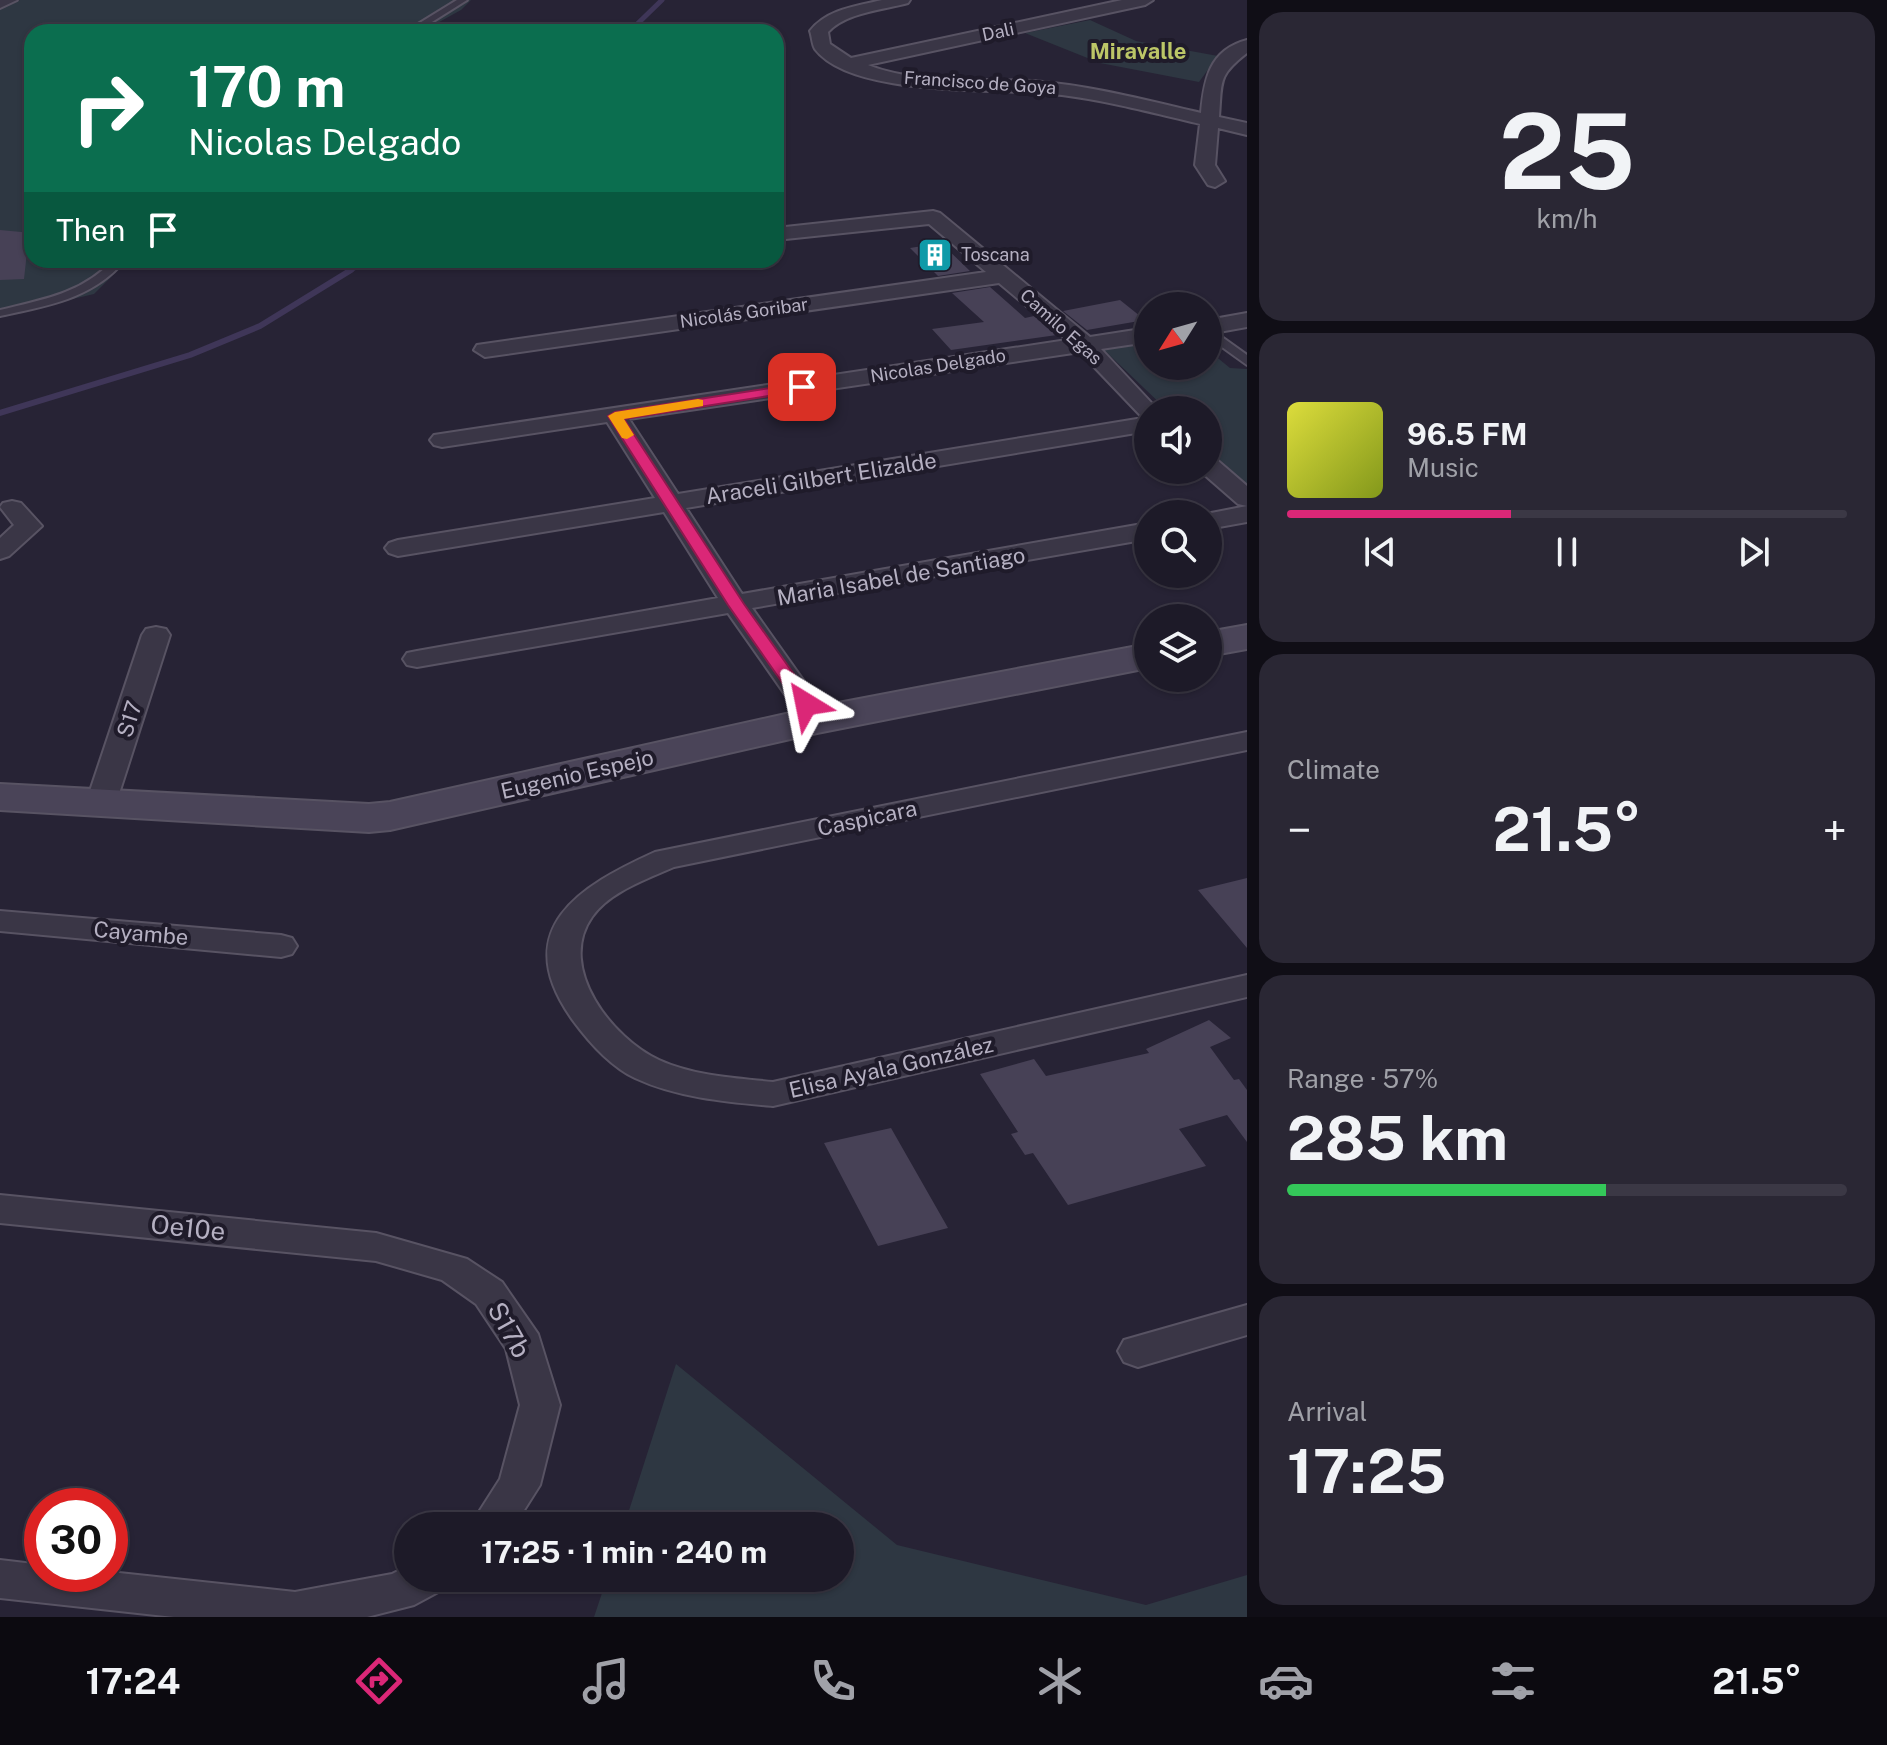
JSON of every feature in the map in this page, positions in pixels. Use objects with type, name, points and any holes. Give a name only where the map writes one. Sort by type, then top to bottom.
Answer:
[{"type":"street","points":[[0,3],[9,0]]},
{"type":"street","name":"Francisco de Goya","points":[[902,0],[842,15],[825,24],[819,31],[822,46],[852,64],[916,81],[1074,91],[1247,129]]},
{"type":"street","name":"Dali","points":[[852,64],[1145,0]]},
{"type":"street","points":[[1215,181],[1205,165],[1209,96],[1219,66],[1247,45]]},
{"type":"street","name":"Camilo Egas","points":[[784,233],[933,217],[1084,343],[1134,397]]},
{"type":"street","name":"Nicolás Goribar","points":[[485,350],[1003,276]]},
{"type":"street","points":[[1222,326],[1247,320]]},
{"type":"street","name":"Nicolas Delgado","points":[[442,440],[1134,337]]},
{"type":"street","points":[[615,416],[736,605],[806,704]]},
{"type":"street","name":"Araceli Gilbert Elizalde","points":[[398,548],[1134,426]]},
{"type":"street","points":[[1222,477],[1247,499]]},
{"type":"street","points":[[0,551],[29,526],[12,508]]},
{"type":"street","points":[[1222,518],[1247,514]]},
{"type":"street","name":"Maria Isabel de Santiago","points":[[417,659],[1134,534]]},
{"type":"street","name":"S17","points":[[101,803],[156,635]]},
{"type":"street","points":[[1222,641],[1247,637]]},
{"type":"street","name":"Eugenio Espejo","points":[[0,797],[369,818],[390,816],[817,720],[1134,659]]},
{"type":"street","name":"Caspicara","points":[[568,988],[563,947],[578,914],[614,883],[666,859],[1247,741]]},
{"type":"street","name":"Cayambe","points":[[0,921],[281,946]]},
{"type":"street","name":"Elisa Ayala González","points":[[568,988],[600,1034],[645,1069],[714,1089],[773,1094],[1247,986]]},
{"type":"street","name":"Oe10e","points":[[0,1209],[376,1247]]},
{"type":"street","name":"S17b","points":[[376,1247],[454,1269],[489,1293],[524,1345],[540,1405],[519,1485],[501,1512]]},
{"type":"street","points":[[1138,1351],[1247,1320]]},
{"type":"street","points":[[0,1579],[295,1611],[399,1592]]},
{"type":"lane","points":[[423,24],[463,0]]},
{"type":"lane","points":[[0,313],[88,289],[113,268]]},
{"type":"lane","points":[[1222,340],[1247,361]]},
{"type":"shaded area","points":[[20,0],[471,0],[461,10],[436,24],[24,24],[24,268],[120,268],[94,294],[0,316],[0,7]]},
{"type":"shaded area","points":[[1090,20],[1136,41],[1218,56],[1199,82],[1100,63],[1025,33]]},
{"type":"shaded area","points":[[1134,340],[1134,378],[1100,346]]},
{"type":"shaded area","points":[[1222,361],[1230,368],[1247,369],[1247,485],[1222,462],[1222,396],[1152,396],[1136,380],[1222,380]]},
{"type":"shaded area","points":[[676,1364],[897,1545],[1146,1605],[1247,1575],[1247,1617],[594,1617],[602,1592],[854,1592],[854,1512],[628,1512]]},
{"type":"building","points":[[0,230],[24,232],[24,279],[0,280]]},
{"type":"building","name":"Toscana","points":[[941,243],[970,271],[938,276],[910,248]]},
{"type":"building","points":[[990,287],[1025,318],[1034,316],[1057,335],[951,350],[932,329],[984,322],[952,293]]},
{"type":"building","points":[[1120,300],[1134,311],[1134,322],[1087,330],[1063,311]]},
{"type":"building","points":[[1247,878],[1247,948],[1198,890]]},
{"type":"building","points":[[1209,1020],[1231,1038],[1210,1047],[1234,1080],[1239,1079],[1247,1090],[1247,1142],[1227,1115],[1179,1129],[1206,1166],[1068,1205],[1033,1153],[1025,1155],[1011,1134],[1018,1132],[980,1074],[1034,1059],[1046,1076],[1149,1053],[1146,1049]]},
{"type":"building","points":[[891,1128],[948,1228],[878,1246],[824,1143]]},
{"type":"waterway","points":[[637,24],[662,0]]},
{"type":"waterway","points":[[348,272],[354,268]]},
{"type":"waterway","points":[[0,413],[190,355],[260,326],[351,270]]},
{"type":"slow traffic","points":[[627,435],[615,416],[698,403]]},
{"type":"place","name":"Toscana","points":[[935,255]]},
{"type":"district","name":"Miravalle","points":[[1138,51]]},
{"type":"route","points":[[802,387],[615,416],[736,605],[806,704]]}]
